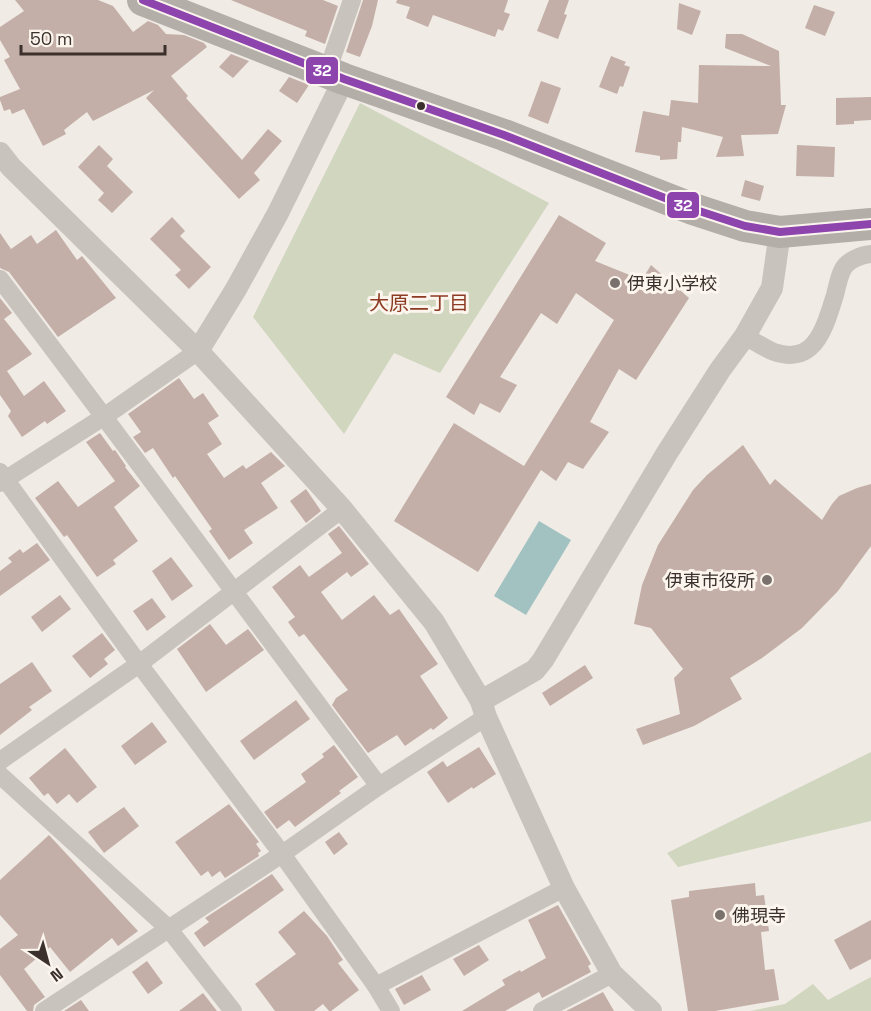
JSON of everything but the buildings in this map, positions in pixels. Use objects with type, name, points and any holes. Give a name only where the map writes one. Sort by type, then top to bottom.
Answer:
[{"type":"highway","points":[[144,0],[335,75],[504,135],[693,209],[745,226],[780,232],[871,224]]},
{"type":"street","points":[[352,0],[335,75],[278,213],[198,351],[105,416],[2,478],[282,854],[376,986],[391,1011]]},
{"type":"street","points":[[4,166],[198,351],[342,509],[434,622],[483,709],[564,888],[612,974],[651,1011]]},
{"type":"street","points":[[45,1011],[168,927],[282,854],[379,786],[535,670],[667,453],[720,370],[745,336],[772,288],[780,232]]},
{"type":"street","points":[[745,336],[772,351],[785,354],[798,354],[811,348],[820,336],[843,268],[853,260],[871,254]]},
{"type":"street","points":[[0,279],[105,416],[233,592],[379,786]]},
{"type":"street","points":[[0,761],[139,664],[342,509]]},
{"type":"street","points":[[0,775],[168,927],[233,1011]]},
{"type":"street","points":[[376,986],[564,888]]},
{"type":"street","points":[[542,1011],[612,974]]},
{"type":"green space","points":[[360,103],[549,203],[440,373],[394,353],[344,434],[253,317]]},
{"type":"green space","points":[[871,752],[871,821],[678,867],[667,853]]},
{"type":"green space","points":[[871,977],[871,1011],[750,1011],[785,1004],[813,984],[828,1000]]},
{"type":"water","points":[[539,521],[571,540],[526,615],[494,596]]},
{"type":"transit line","name":"32","points":[[143,0],[344,79],[504,135],[693,209],[745,226],[780,232],[871,224]]},
{"type":"place","name":"伊東小学校","points":[[615,283]]},
{"type":"place","name":"伊東市役所","points":[[767,580]]},
{"type":"place","name":"佛現寺","points":[[720,915]]},
{"type":"district","name":"大原二丁目","points":[[419,303]]}]
